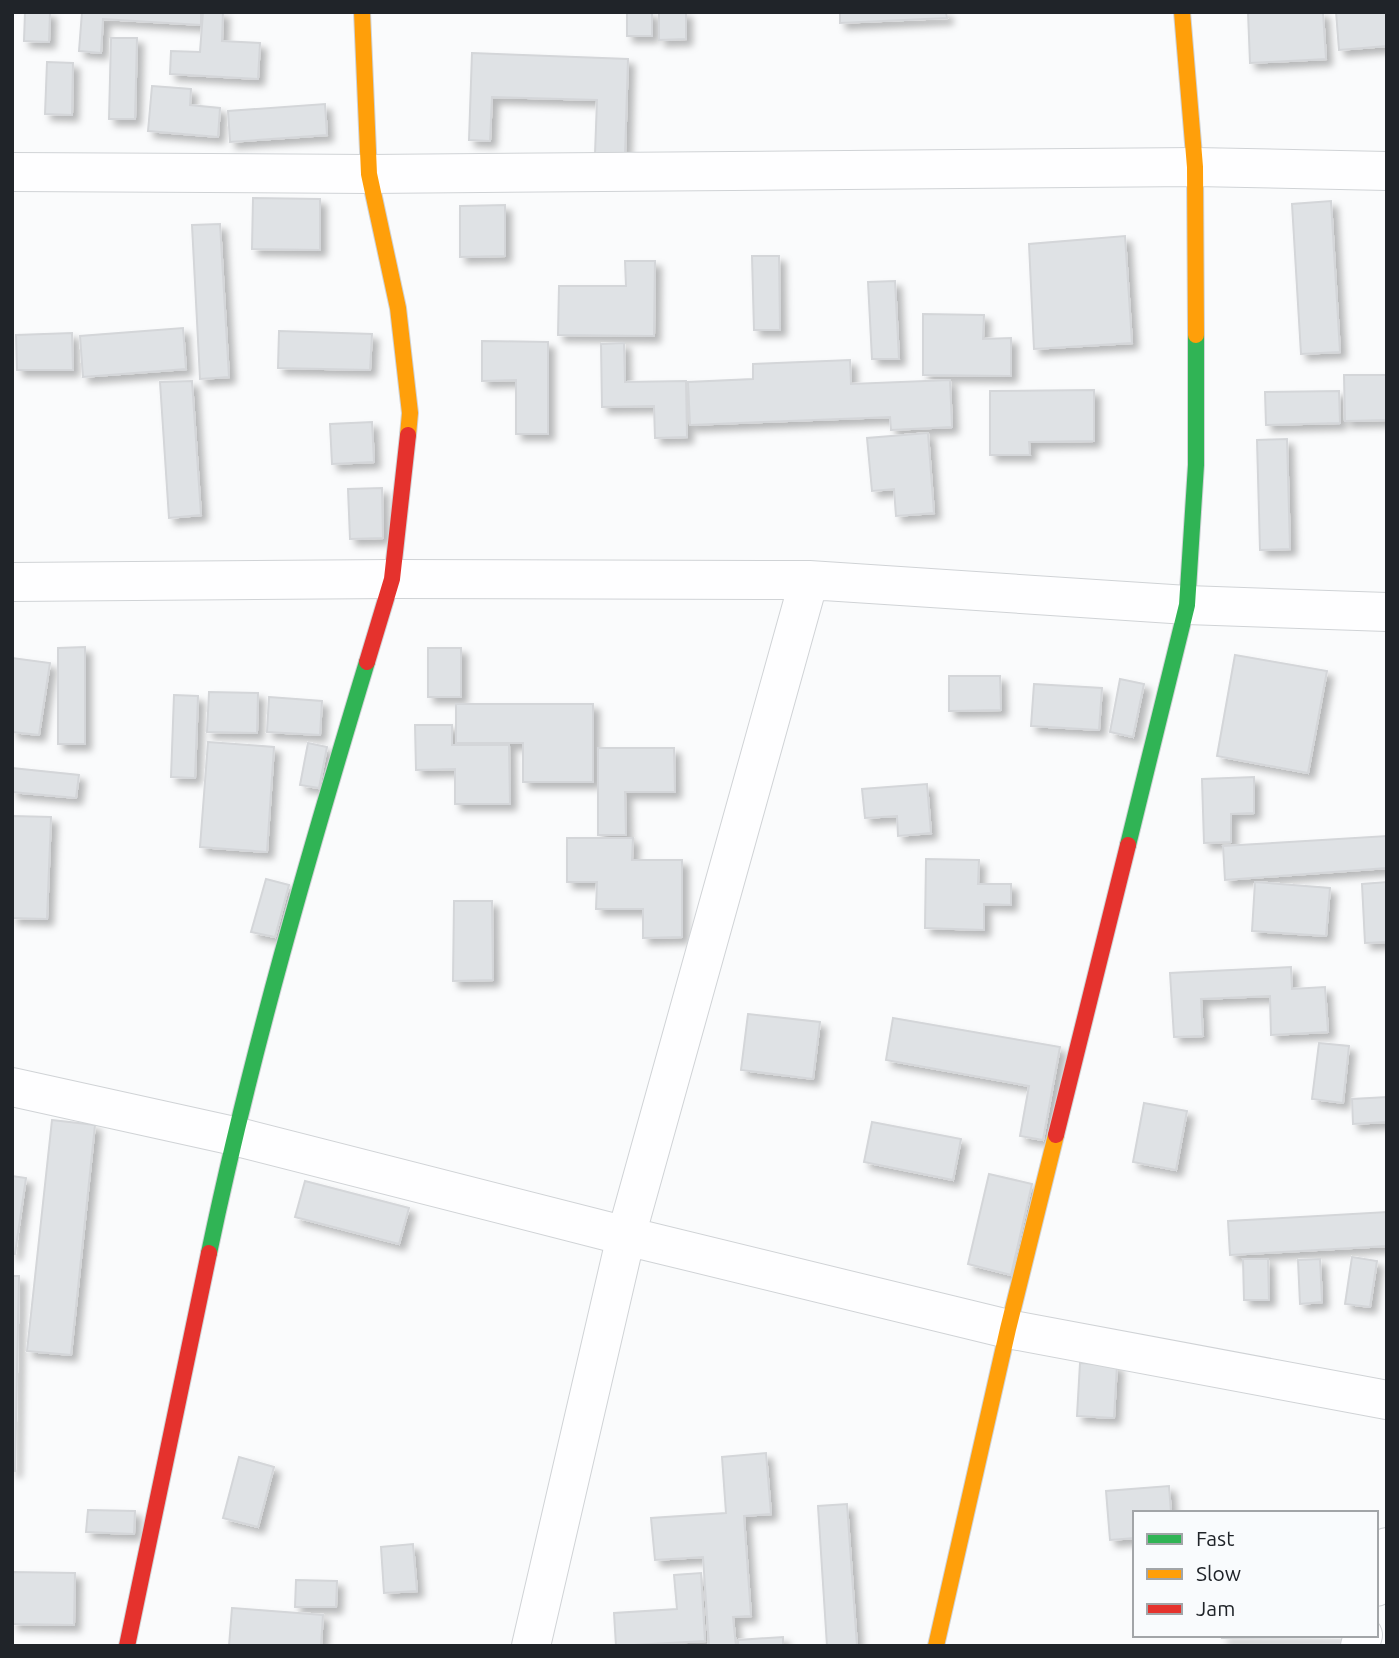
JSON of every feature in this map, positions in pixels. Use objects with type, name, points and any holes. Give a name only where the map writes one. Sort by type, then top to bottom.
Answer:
[{"type":"street","points":[[127,1646],[234,1136],[307,861],[392,579],[410,413],[398,308],[369,174],[362,12]]},
{"type":"street","points":[[936,1646],[1008,1329],[1187,605],[1196,465],[1195,167],[1182,12]]},
{"type":"street","points":[[12,172],[369,174],[1195,167],[1387,171]]},
{"type":"street","points":[[531,1646],[626,1236],[809,580]]},
{"type":"street","points":[[12,582],[809,580],[1187,605],[1387,612]]},
{"type":"street","points":[[12,1087],[234,1136],[626,1236],[1008,1329],[1387,1400]]},
{"type":"street","points":[[1378,1580],[1387,1547]]},
{"type":"building","points":[[25,12],[50,12],[49,42],[24,41]]},
{"type":"building","points":[[82,12],[201,12],[201,25],[103,19],[101,53],[79,51]]},
{"type":"building","points":[[203,12],[223,12],[222,41],[260,43],[258,79],[170,74],[171,51],[200,52]]},
{"type":"building","points":[[627,12],[652,12],[652,36],[627,36]]},
{"type":"building","points":[[659,12],[686,12],[686,39],[659,40]]},
{"type":"building","points":[[840,12],[946,12],[947,18],[840,23]]},
{"type":"building","points":[[1248,12],[1323,12],[1326,59],[1250,63]]},
{"type":"building","points":[[1336,12],[1387,12],[1387,46],[1339,50]]},
{"type":"building","points":[[111,38],[137,38],[135,119],[109,119]]},
{"type":"building","points":[[472,53],[628,59],[625,155],[595,154],[597,100],[492,97],[490,141],[469,140]]},
{"type":"building","points":[[47,62],[73,63],[72,115],[45,114]]},
{"type":"building","points":[[152,86],[191,89],[190,105],[220,108],[218,137],[148,131]]},
{"type":"building","points":[[325,104],[327,135],[230,142],[228,111]]},
{"type":"building","points":[[253,198],[320,199],[320,250],[252,249]]},
{"type":"building","points":[[1331,201],[1340,352],[1301,354],[1292,204]]},
{"type":"building","points":[[505,205],[505,256],[460,257],[460,206]]},
{"type":"building","points":[[220,224],[229,377],[200,379],[192,225]]},
{"type":"building","points":[[1125,236],[1132,343],[1034,349],[1029,244]]},
{"type":"building","points":[[752,256],[779,256],[780,330],[754,330]]},
{"type":"building","points":[[625,261],[655,261],[654,336],[558,335],[559,286],[626,286]]},
{"type":"building","points":[[895,281],[899,359],[872,359],[868,282]]},
{"type":"building","points":[[923,314],[984,315],[983,339],[1011,338],[1011,376],[923,375]]},
{"type":"building","points":[[183,328],[186,369],[83,377],[80,336]]},
{"type":"building","points":[[279,331],[372,334],[370,370],[278,368]]},
{"type":"building","points":[[72,333],[73,370],[17,370],[16,335]]},
{"type":"building","points":[[482,341],[548,342],[548,434],[516,434],[516,380],[482,381]]},
{"type":"building","points":[[624,343],[625,382],[686,381],[687,437],[655,438],[654,406],[602,407],[601,344]]},
{"type":"building","points":[[850,360],[851,384],[950,380],[952,427],[891,430],[890,417],[690,425],[688,382],[753,379],[753,364]]},
{"type":"building","points":[[1344,375],[1387,375],[1387,420],[1345,421]]},
{"type":"building","points":[[192,381],[201,515],[169,518],[160,382]]},
{"type":"building","points":[[1094,390],[1094,441],[1029,442],[1030,455],[990,455],[990,391]]},
{"type":"building","points":[[1339,391],[1340,423],[1266,425],[1265,392]]},
{"type":"building","points":[[372,422],[374,462],[332,464],[330,424]]},
{"type":"building","points":[[928,433],[934,513],[896,516],[894,489],[872,491],[867,438]]},
{"type":"building","points":[[1287,439],[1290,549],[1260,550],[1257,440]]},
{"type":"building","points":[[382,488],[383,538],[350,539],[348,489]]},
{"type":"building","points":[[85,647],[85,744],[58,744],[58,648]]},
{"type":"building","points":[[428,648],[461,648],[461,697],[428,697]]},
{"type":"building","points":[[1235,655],[1327,671],[1308,773],[1217,756]]},
{"type":"building","points":[[12,658],[50,663],[39,735],[12,732]]},
{"type":"building","points":[[949,676],[1000,676],[1001,710],[949,711]]},
{"type":"building","points":[[1120,679],[1144,684],[1133,737],[1110,732]]},
{"type":"building","points":[[1034,684],[1102,688],[1099,730],[1031,726]]},
{"type":"building","points":[[209,692],[258,693],[257,733],[207,732]]},
{"type":"building","points":[[174,695],[198,696],[195,778],[171,777]]},
{"type":"building","points":[[269,697],[322,701],[320,735],[267,732]]},
{"type":"building","points":[[456,704],[593,704],[593,782],[523,782],[523,743],[456,743]]},
{"type":"building","points":[[415,725],[452,725],[452,745],[509,745],[510,804],[455,804],[455,769],[416,770]]},
{"type":"building","points":[[208,742],[274,747],[267,852],[200,847]]},
{"type":"building","points":[[308,743],[327,747],[319,788],[300,785]]},
{"type":"building","points":[[598,748],[674,748],[675,792],[625,792],[626,835],[598,835]]},
{"type":"building","points":[[12,768],[79,775],[76,798],[12,792]]},
{"type":"building","points":[[1254,777],[1254,813],[1231,814],[1231,842],[1204,843],[1202,779]]},
{"type":"building","points":[[927,784],[931,833],[898,836],[897,816],[865,818],[862,789]]},
{"type":"building","points":[[12,816],[51,817],[47,919],[12,918]]},
{"type":"building","points":[[1387,836],[1387,868],[1225,880],[1223,846]]},
{"type":"building","points":[[567,838],[633,838],[632,860],[682,860],[682,937],[643,938],[643,909],[596,909],[597,882],[567,882]]},
{"type":"building","points":[[926,859],[979,860],[978,884],[1011,884],[1011,905],[984,904],[984,930],[925,928]]},
{"type":"building","points":[[266,879],[289,885],[275,937],[251,932]]},
{"type":"building","points":[[1255,882],[1330,888],[1326,936],[1252,931]]},
{"type":"building","points":[[1387,882],[1387,942],[1365,943],[1362,884]]},
{"type":"building","points":[[454,901],[492,901],[493,980],[453,981]]},
{"type":"building","points":[[1291,967],[1292,989],[1325,987],[1328,1032],[1271,1035],[1270,996],[1201,999],[1203,1036],[1174,1037],[1170,973]]},
{"type":"building","points":[[748,1014],[820,1022],[813,1079],[741,1070]]},
{"type":"building","points":[[893,1018],[1060,1047],[1043,1140],[1020,1136],[1029,1086],[886,1060]]},
{"type":"building","points":[[1319,1043],[1349,1046],[1343,1103],[1312,1099]]},
{"type":"building","points":[[1387,1097],[1387,1122],[1353,1124],[1352,1099]]},
{"type":"building","points":[[1144,1103],[1187,1111],[1176,1170],[1133,1162]]},
{"type":"building","points":[[52,1120],[95,1125],[71,1355],[27,1351]]},
{"type":"building","points":[[872,1122],[961,1139],[953,1180],[864,1162]]},
{"type":"building","points":[[989,1174],[1032,1184],[1011,1275],[968,1264]]},
{"type":"building","points":[[12,1176],[26,1178],[15,1254],[12,1254]]},
{"type":"building","points":[[305,1181],[409,1208],[399,1244],[295,1217]]},
{"type":"building","points":[[1387,1212],[1387,1246],[1230,1255],[1228,1221]]},
{"type":"building","points":[[1352,1257],[1377,1261],[1370,1307],[1345,1304]]},
{"type":"building","points":[[1243,1259],[1268,1259],[1269,1300],[1244,1300]]},
{"type":"building","points":[[1320,1259],[1322,1302],[1300,1304],[1298,1260]]},
{"type":"building","points":[[12,1276],[19,1276],[15,1471],[12,1471]]},
{"type":"building","points":[[1080,1363],[1117,1365],[1114,1418],[1077,1416]]},
{"type":"building","points":[[766,1453],[771,1514],[744,1516],[751,1616],[733,1617],[736,1646],[709,1646],[703,1557],[655,1560],[651,1518],[726,1513],[722,1457]]},
{"type":"building","points":[[239,1457],[274,1467],[258,1527],[223,1518]]},
{"type":"building","points":[[1169,1486],[1171,1511],[1133,1511],[1133,1538],[1110,1540],[1106,1491]]},
{"type":"building","points":[[847,1504],[857,1646],[827,1646],[818,1506]]},
{"type":"building","points":[[88,1510],[135,1511],[134,1534],[86,1532]]},
{"type":"building","points":[[413,1544],[417,1591],[384,1593],[381,1547]]},
{"type":"building","points":[[12,1572],[75,1573],[74,1625],[12,1624]]},
{"type":"building","points":[[701,1573],[705,1641],[616,1646],[614,1613],[677,1609],[674,1575]]},
{"type":"building","points":[[296,1580],[337,1581],[336,1607],[295,1607]]},
{"type":"building","points":[[232,1608],[323,1615],[321,1646],[229,1646]]},
{"type":"building","points":[[783,1637],[783,1646],[738,1646],[738,1640]]},
{"type":"building","points":[[1222,1637],[1348,1637],[1222,1638]]},
{"type":"traffic: fast","points":[[1128,845],[1187,605],[1196,465],[1196,335]]},
{"type":"traffic: fast","points":[[209,1253],[243,1104],[282,956],[367,662]]},
{"type":"traffic: slow","points":[[362,12],[369,174],[398,308],[410,413],[408,435]]},
{"type":"traffic: slow","points":[[1182,12],[1195,167],[1196,335]]},
{"type":"traffic: slow","points":[[936,1646],[1008,1329],[1056,1135]]},
{"type":"traffic: jam","points":[[367,662],[392,579],[408,435]]},
{"type":"traffic: jam","points":[[1056,1135],[1128,845]]},
{"type":"traffic: jam","points":[[127,1646],[209,1253]]}]
